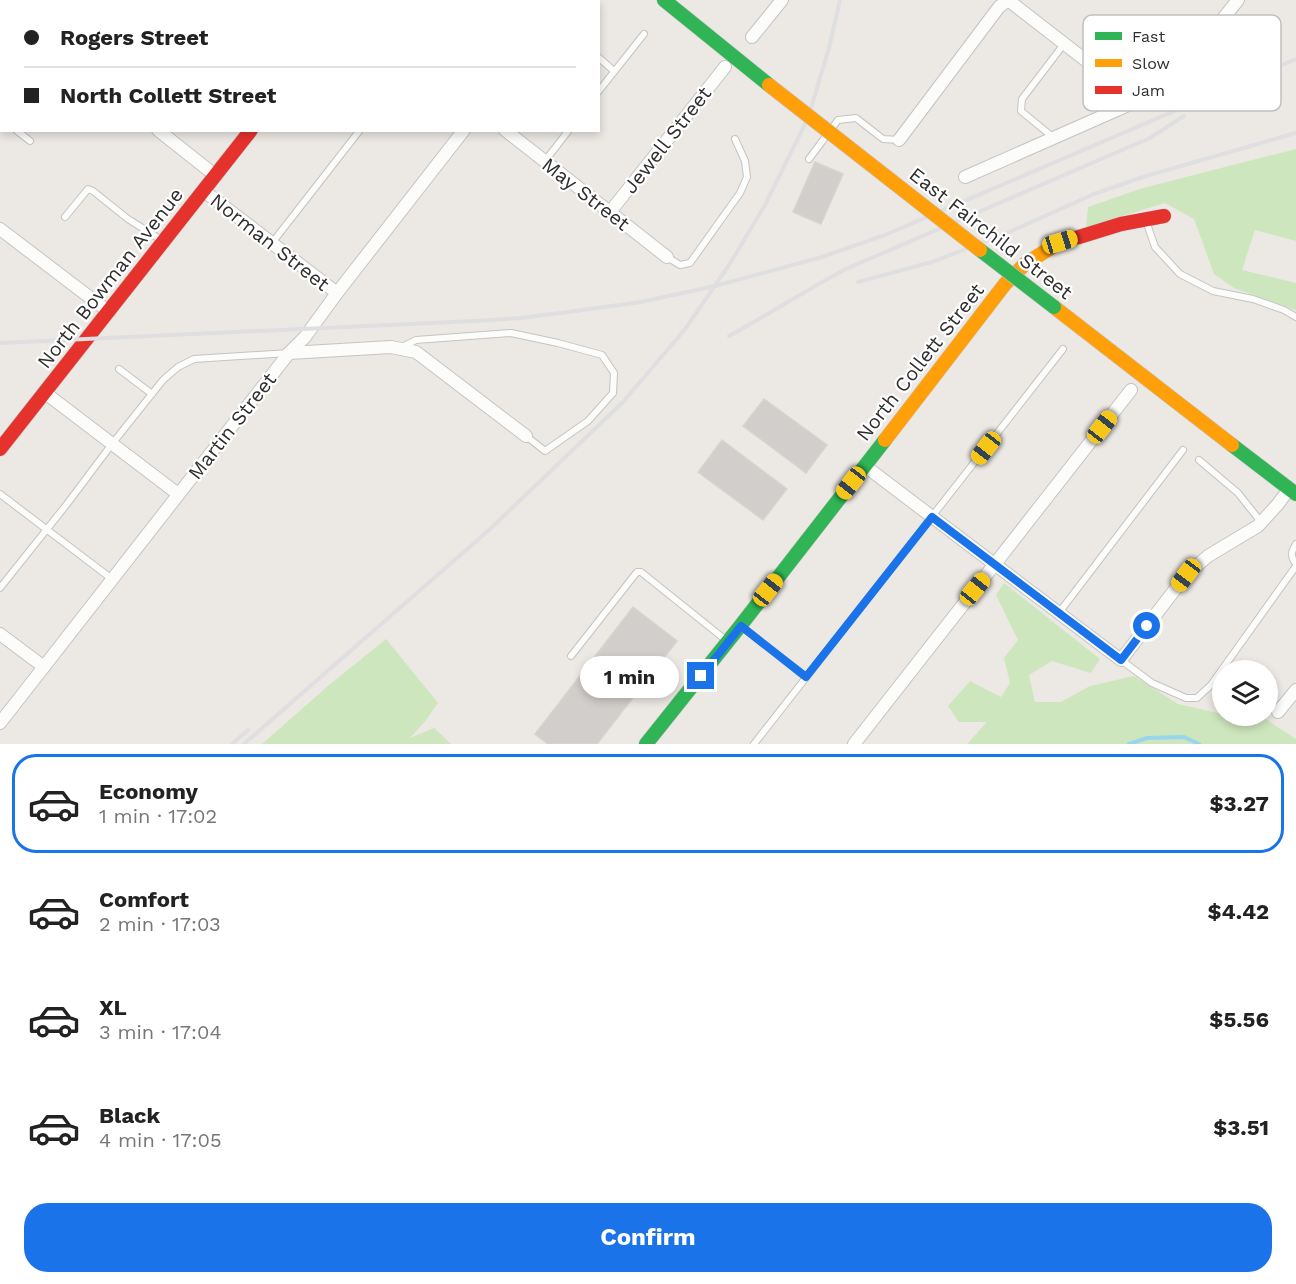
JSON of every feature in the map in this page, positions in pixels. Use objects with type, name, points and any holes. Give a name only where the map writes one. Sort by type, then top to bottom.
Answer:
[{"type":"street","name":"East Fairchild Street","points":[[664,0],[769,85],[1293,491]]},
{"type":"street","points":[[752,38],[782,0]]},
{"type":"street","points":[[899,140],[999,7],[1008,0],[1083,58]]},
{"type":"street","points":[[1226,15],[1238,0]]},
{"type":"street","name":"Jewell Street","points":[[610,212],[725,67]]},
{"type":"street","points":[[965,177],[1115,111]]},
{"type":"street","name":"Norman Street","points":[[161,132],[216,176]]},
{"type":"street","name":"North Bowman Avenue","points":[[0,449],[249,132]]},
{"type":"street","name":"Martin Street","points":[[0,723],[289,353],[305,337],[462,132]]},
{"type":"street","name":"May Street","points":[[508,132],[667,257]]},
{"type":"street","name":"Norman Street","points":[[204,191],[337,293]]},
{"type":"street","name":"North Collett Street","points":[[646,744],[741,626],[1005,284],[1025,264],[1060,242],[1121,224],[1164,216]]},
{"type":"street","points":[[0,229],[109,312]]},
{"type":"street","points":[[289,353],[391,347],[416,352],[526,436]]},
{"type":"street","points":[[854,744],[1131,390]]},
{"type":"street","points":[[44,392],[178,494]]},
{"type":"street","points":[[865,466],[1121,660],[1186,575],[1208,556],[1258,526],[1293,491]]},
{"type":"street","points":[[0,634],[44,667]]},
{"type":"street","points":[[1278,712],[1296,690]]},
{"type":"lane","points":[[600,89],[644,34]]},
{"type":"lane","points":[[1054,138],[1021,111],[1022,99],[1065,44]]},
{"type":"lane","points":[[600,59],[614,71]]},
{"type":"lane","points":[[809,159],[838,120],[856,118],[884,139],[899,140]]},
{"type":"lane","points":[[19,132],[30,141]]},
{"type":"lane","points":[[272,243],[358,132]]},
{"type":"lane","points":[[545,161],[567,132]]},
{"type":"lane","points":[[667,257],[680,265],[690,263],[740,193],[747,177],[745,161],[735,139]]},
{"type":"lane","points":[[65,217],[88,189],[164,242]]},
{"type":"lane","points":[[1145,219],[1155,247],[1180,273],[1214,291],[1253,299],[1284,310],[1296,317]]},
{"type":"lane","points":[[398,348],[416,340],[511,333],[558,343],[602,356],[614,373],[613,393],[588,421],[545,451],[526,436]]},
{"type":"lane","points":[[753,744],[1063,349]]},
{"type":"lane","points":[[0,588],[163,380],[178,367],[194,359],[289,353]]},
{"type":"lane","points":[[119,369],[153,394]]},
{"type":"lane","points":[[1058,614],[1183,450]]},
{"type":"lane","points":[[1199,460],[1238,493],[1261,522]]},
{"type":"lane","points":[[0,494],[112,579]]},
{"type":"lane","points":[[1121,660],[1152,682],[1186,698],[1197,698],[1210,685],[1296,565],[1291,554],[1296,544]]},
{"type":"lane","points":[[570,657],[637,572],[641,572],[728,642]]},
{"type":"lane","points":[[741,626],[806,677]]},
{"type":"green space","points":[[1296,149],[1296,241],[1255,230],[1242,270],[1296,283],[1296,310],[1234,288],[1214,274],[1194,219],[1165,203],[1086,227],[1088,207],[1143,188]]},
{"type":"green space","points":[[1004,583],[1100,659],[1091,673],[1052,661],[1029,675],[1035,702],[1061,702],[1090,686],[1134,676],[1178,704],[1212,712],[1212,726],[1276,726],[1296,739],[1296,744],[967,744],[987,722],[959,722],[948,706],[970,681],[1001,697],[1010,683],[1004,658],[1018,640],[996,595]]},
{"type":"green space","points":[[386,639],[438,703],[410,738],[434,728],[451,744],[262,744],[328,686]]},
{"type":"building","points":[[815,162],[843,174],[821,224],[793,212]]},
{"type":"building","points":[[764,399],[827,445],[806,473],[743,426]]},
{"type":"building","points":[[722,440],[787,489],[763,520],[698,472]]},
{"type":"building","points":[[633,607],[677,641],[597,744],[548,744],[535,734]]},
{"type":"waterway","points":[[1129,744],[1147,738],[1184,737],[1199,744]]},
{"type":"railway","points":[[244,744],[489,530],[623,402],[686,328],[731,262],[765,205],[808,118],[829,48],[840,0]]},
{"type":"railway","points":[[1281,65],[1296,59]]},
{"type":"railway","points":[[0,343],[474,321],[520,318],[641,302],[715,286],[822,257],[885,235],[1175,111]]},
{"type":"railway","points":[[729,336],[846,269],[1150,138],[1184,116]]},
{"type":"railway","points":[[858,282],[932,262],[1007,233],[1094,194],[1146,176],[1296,133]]},
{"type":"railway","points":[[232,744],[248,730]]},
{"type":"traffic: fast","points":[[664,0],[769,85]]},
{"type":"traffic: fast","points":[[980,250],[1054,307]]},
{"type":"traffic: fast","points":[[646,744],[885,440]]},
{"type":"traffic: fast","points":[[1232,445],[1296,494]]},
{"type":"traffic: slow","points":[[769,85],[980,250]]},
{"type":"traffic: slow","points":[[885,440],[1005,284],[1025,264],[1060,242],[1079,237]]},
{"type":"traffic: slow","points":[[1054,307],[1232,445]]},
{"type":"traffic: jam","points":[[0,449],[249,132]]},
{"type":"traffic: jam","points":[[1079,237],[1121,224],[1164,216]]},
{"type":"route","points":[[701,676],[741,626],[806,677],[932,517],[1121,660],[1147,626]]}]
